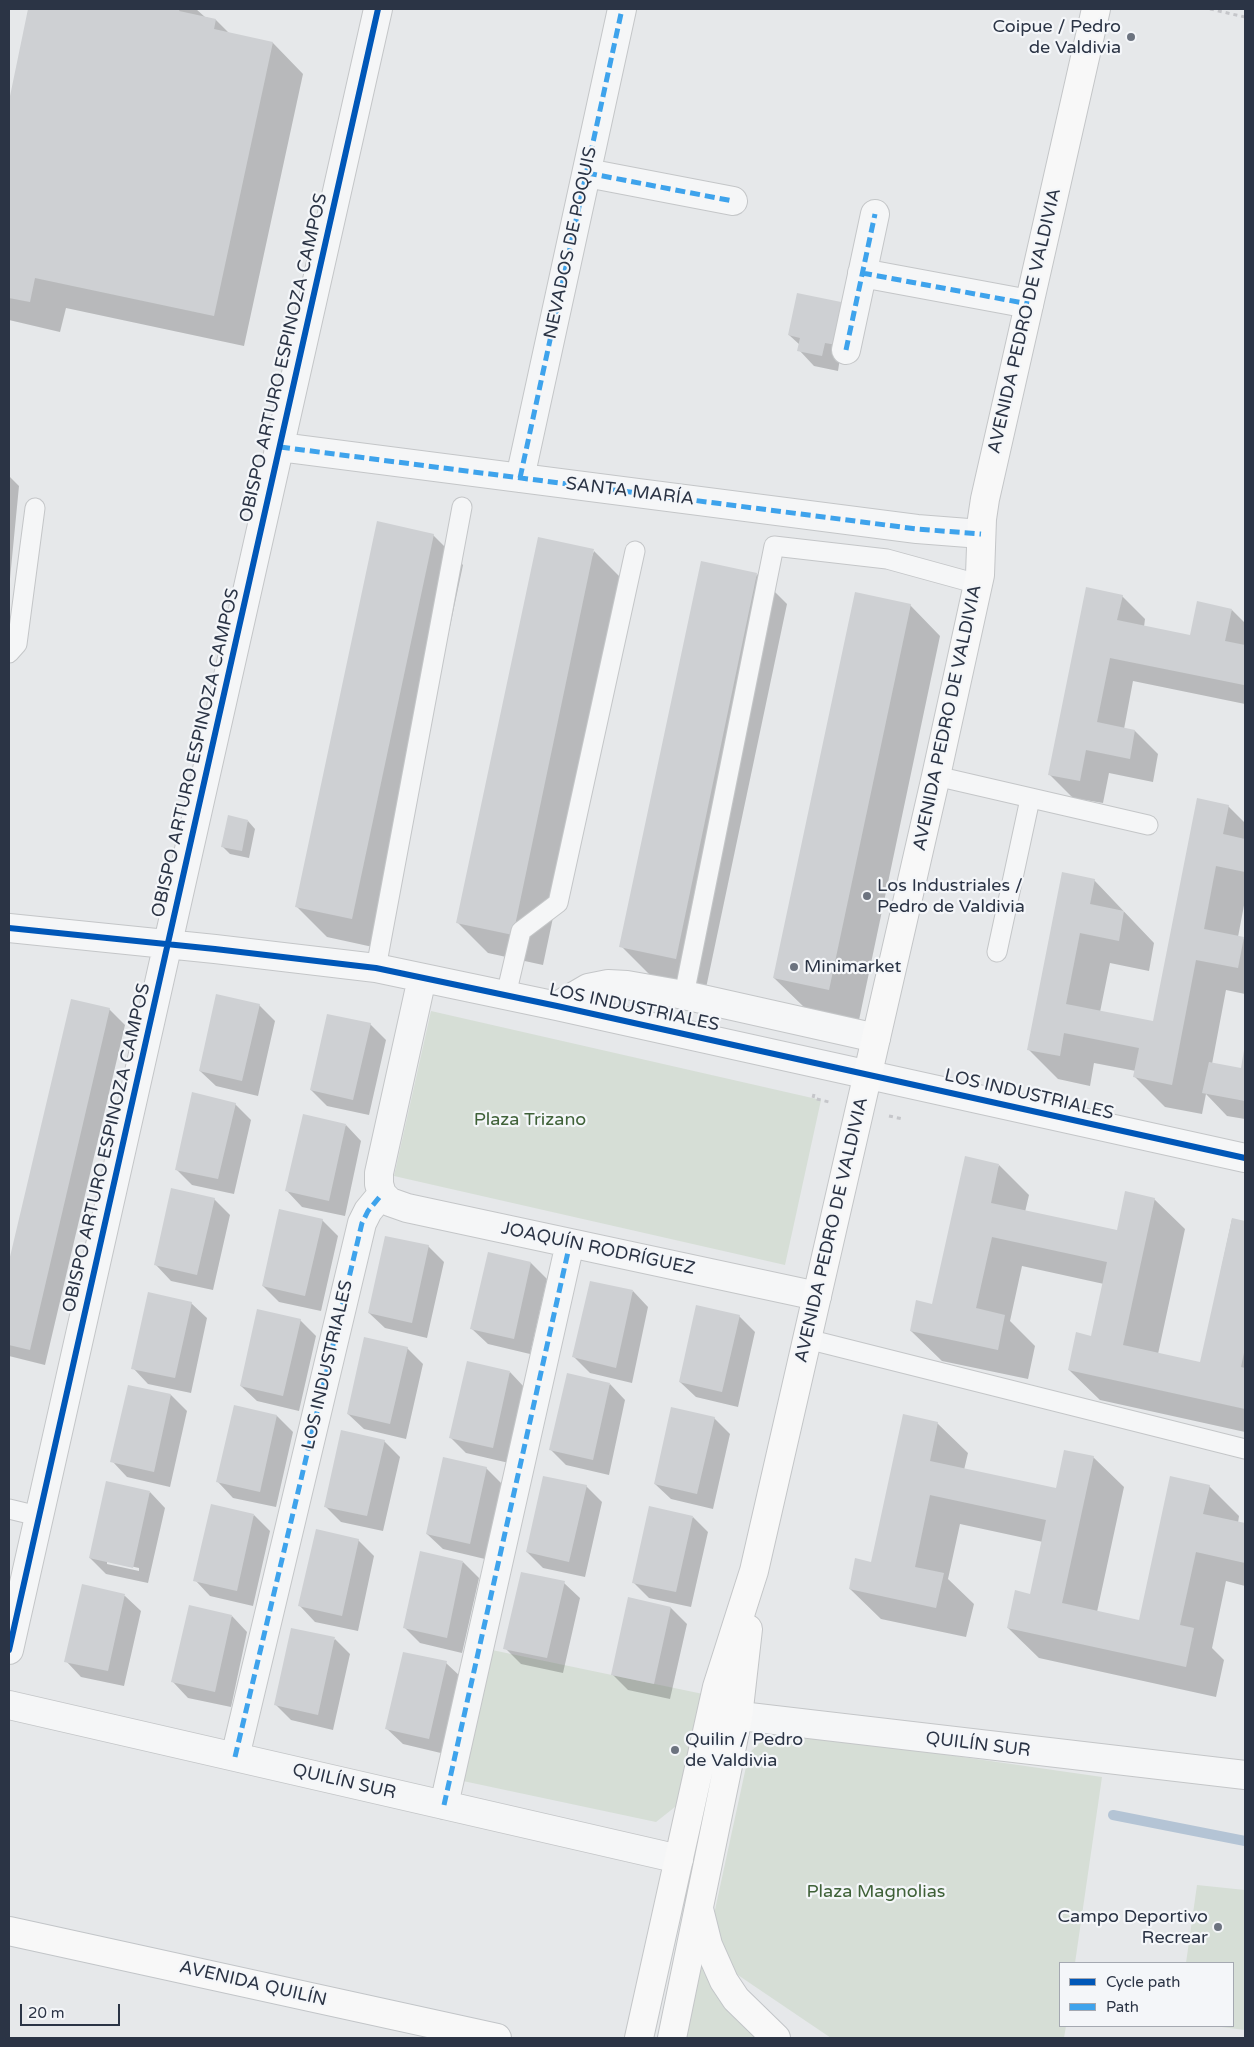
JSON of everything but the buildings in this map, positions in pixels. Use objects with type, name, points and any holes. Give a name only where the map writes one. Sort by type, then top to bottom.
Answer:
[{"type":"main road","name":"AVENIDA PEDRO DE VALDIVIA","points":[[639,2038],[717,1687],[754,1570],[936,776],[978,584],[984,506],[1096,9]]},
{"type":"main road","name":"AVENIDA PEDRO DE VALDIVIA","points":[[672,2038],[738,1717],[754,1570]]},
{"type":"main road","points":[[699,1909],[711,1954],[724,1981],[736,1999],[776,2038]]},
{"type":"main road","name":"AVENIDA QUILÍN","points":[[9,1931],[497,2038]]},
{"type":"street","name":"OBISPO ARTURO ESPINOZA CAMPOS","points":[[9,1650],[378,9]]},
{"type":"street","name":"NEVADOS DE POQUIS","points":[[520,478],[622,9]]},
{"type":"street","points":[[586,173],[733,201]]},
{"type":"street","points":[[846,350],[875,214]]},
{"type":"street","points":[[862,273],[1029,304]]},
{"type":"street","name":"SANTA MARÍA","points":[[280,447],[917,529],[981,534]]},
{"type":"street","name":"LOS INDUSTRIALES","points":[[9,928],[376,968],[557,1006],[1245,1158]]},
{"type":"street","points":[[382,1194],[378,1184],[379,1173],[422,978]]},
{"type":"street","name":"LOS INDUSTRIALES","points":[[557,1006],[588,988],[608,984],[627,985],[684,995],[876,1038]]},
{"type":"street","name":"LOS INDUSTRIALES","points":[[235,1757],[362,1223],[368,1211],[382,1194]]},
{"type":"street","name":"JOAQUÍN RODRÍGUEZ","points":[[382,1194],[390,1202],[407,1208],[817,1296]]},
{"type":"street","points":[[444,1805],[570,1243]]},
{"type":"street","name":"QUILÍN SUR","points":[[9,1705],[679,1859]]},
{"type":"street","name":"QUILÍN SUR","points":[[712,1713],[1245,1775]]},
{"type":"lane","points":[[376,968],[462,507]]},
{"type":"lane","points":[[9,653],[17,644],[35,508]]},
{"type":"lane","points":[[684,995],[774,546],[887,559],[978,584]]},
{"type":"lane","points":[[506,995],[521,931],[558,903],[635,551]]},
{"type":"lane","points":[[936,776],[1148,825]]},
{"type":"lane","points":[[997,952],[1030,799]]},
{"type":"lane","points":[[807,1339],[1245,1449]]},
{"type":"lane","points":[[9,1509],[38,1516]]},
{"type":"path","points":[[1210,9],[1245,17]]},
{"type":"green space","name":"Plaza Trizano","points":[[431,1011],[821,1100],[785,1265],[394,1176]]},
{"type":"green space","points":[[492,1650],[703,1694],[680,1803],[656,1822],[463,1781]]},
{"type":"green space","name":"Plaza Magnolias","points":[[774,1730],[1102,1777],[1075,1962],[1059,1962],[1059,2027],[1066,2027],[1064,2038],[831,2038],[729,1969],[713,1919],[749,1753]]},
{"type":"green space","name":"Campo Deportivo Recrear","points":[[1197,1885],[1245,1890],[1245,2030],[1222,2027],[1234,2027],[1234,1962],[1186,1962]]},
{"type":"green space","points":[[702,1963],[767,2038],[685,2038]]},
{"type":"waterway","points":[[1113,1815],[1245,1841]]},
{"type":"marked path","points":[[520,478],[622,9]]},
{"type":"marked path","points":[[587,173],[733,201]]},
{"type":"marked path","points":[[846,350],[875,214]]},
{"type":"marked path","points":[[862,273],[1029,304]]},
{"type":"marked path","points":[[280,447],[917,529],[981,534]]},
{"type":"marked path","points":[[235,1757],[362,1223],[368,1211],[382,1194]]},
{"type":"marked path","points":[[444,1805],[570,1243]]},
{"type":"cycle path","points":[[9,1650],[378,9]]},
{"type":"cycle path","points":[[9,928],[376,968],[557,1006],[1245,1158]]},
{"type":"place","name":"Coipue / Pedro de Valdivia","points":[[1131,37]]},
{"type":"place","name":"Los Industriales / Pedro de Valdivia","points":[[867,896]]},
{"type":"place","name":"Minimarket","points":[[794,967]]},
{"type":"place","name":"Quilin / Pedro de Valdivia","points":[[675,1750]]},
{"type":"place","name":"Campo Deportivo Recrear","points":[[1218,1927]]}]
